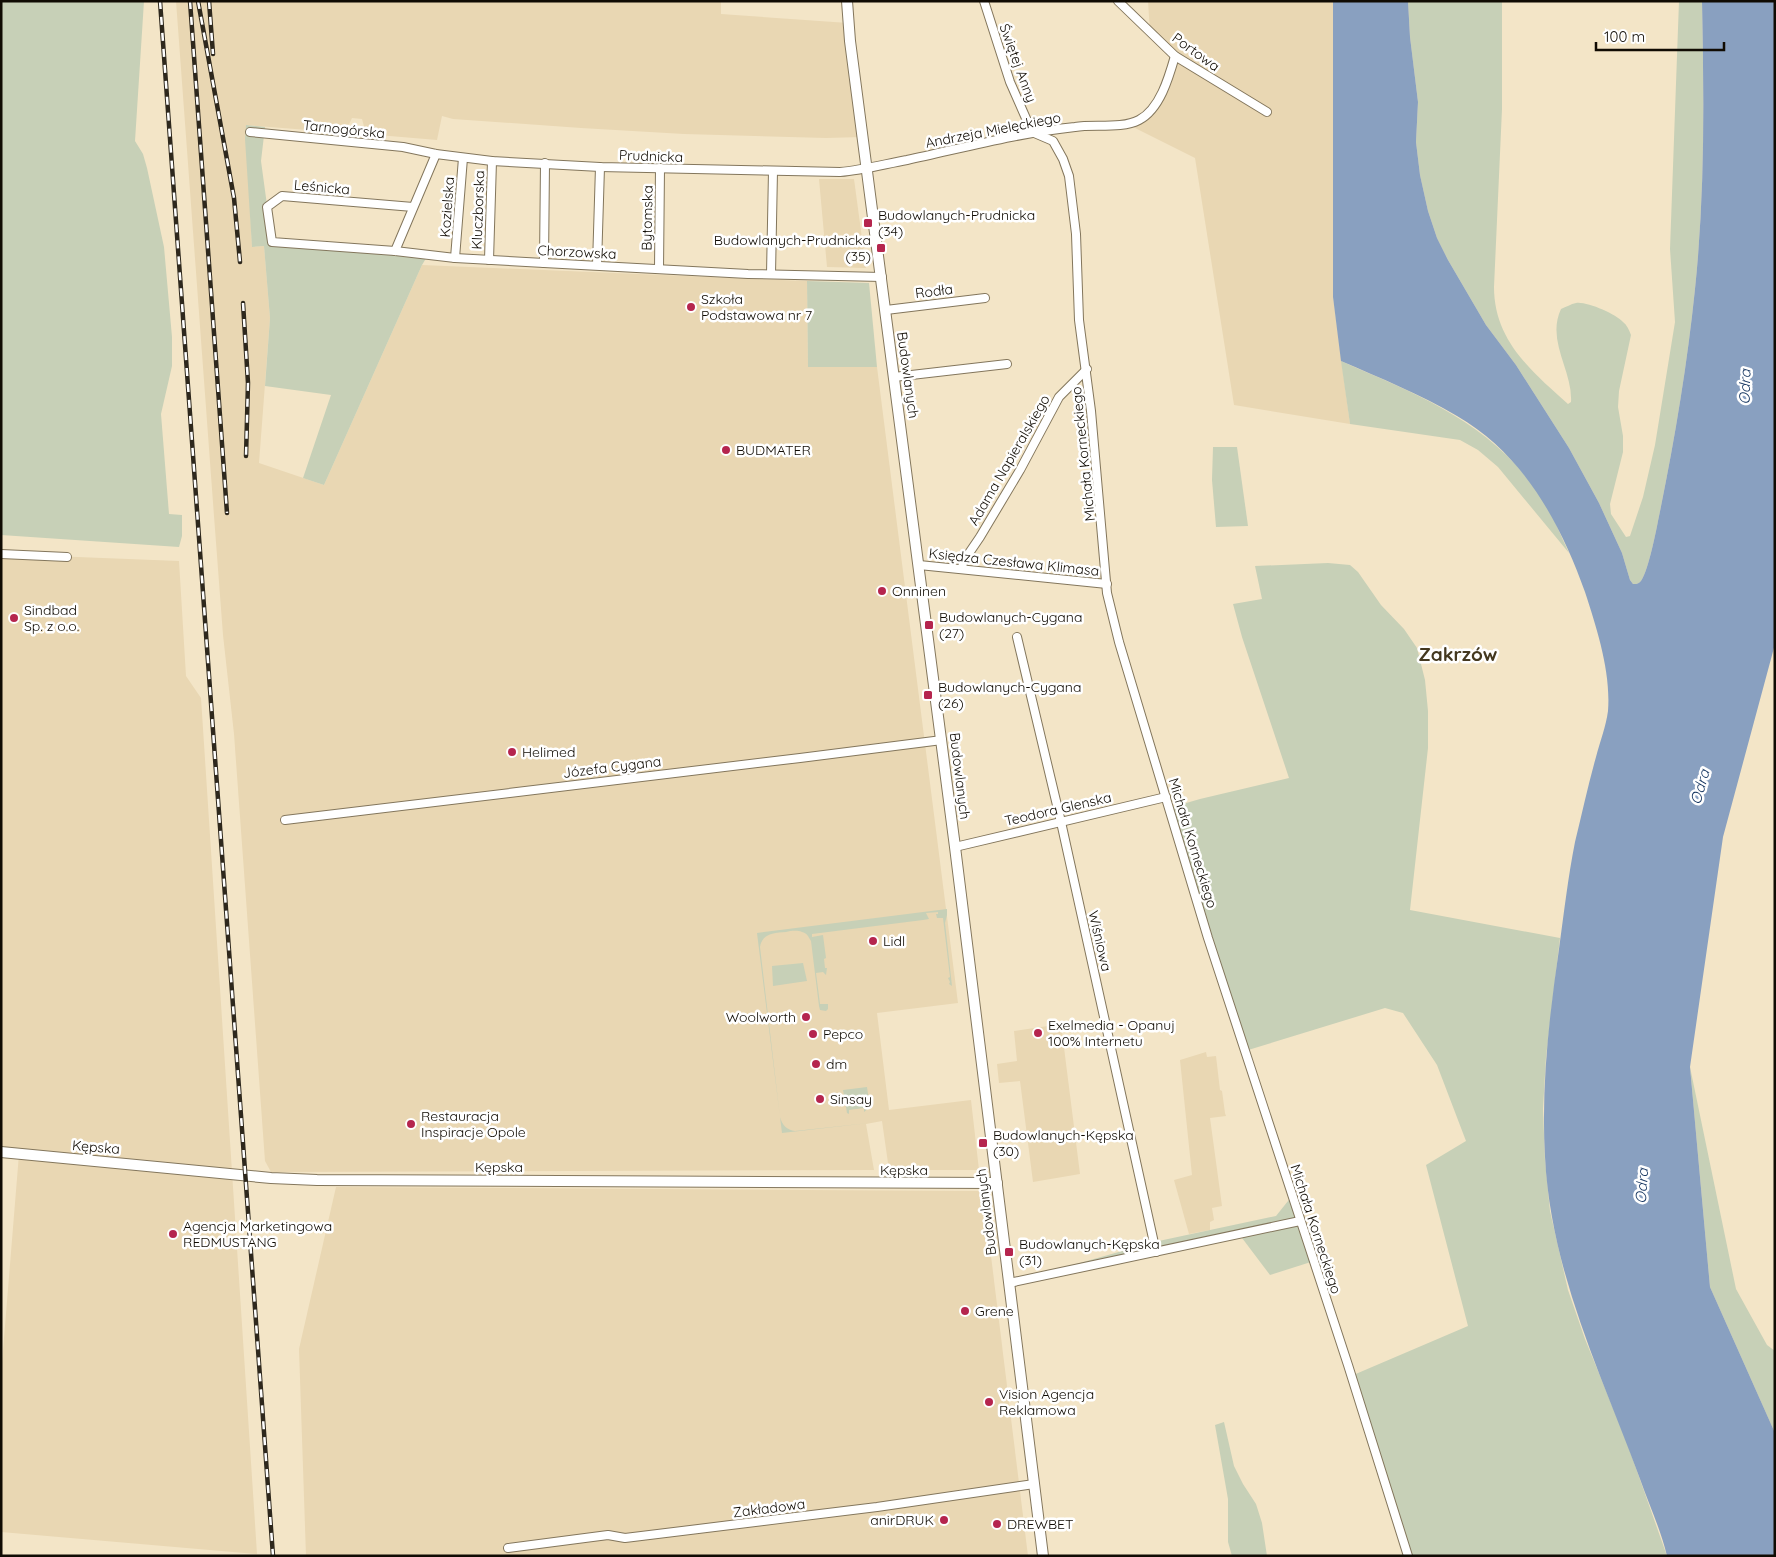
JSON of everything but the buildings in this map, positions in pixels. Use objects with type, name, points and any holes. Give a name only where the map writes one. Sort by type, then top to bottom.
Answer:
[{"type":"main road","name":"Budowlanych","points":[[847,1],[850,41],[866,168],[882,277],[956,847],[1043,1556]]},
{"type":"main road","name":"Kępska","points":[[1,1152],[271,1178],[316,1180],[997,1183]]},
{"type":"street","name":"Świętej Anny","points":[[984,1],[1010,82],[1032,132]]},
{"type":"street","name":"Portowa","points":[[1118,1],[1175,56],[1267,112]]},
{"type":"street","name":"Andrzeja Mielęckiego","points":[[866,168],[1032,132],[1078,126],[1126,124],[1139,120],[1154,107],[1168,78],[1175,56]]},
{"type":"street","name":"Tarnogórska","points":[[250,132],[404,147],[436,154]]},
{"type":"street","name":"Michała Korneckiego","points":[[1032,132],[1053,142],[1070,176],[1075,220],[1079,320],[1087,369],[1107,584],[1120,642],[1208,938],[1408,1556]]},
{"type":"street","name":"Prudnicka","points":[[436,154],[463,158],[600,167],[840,172],[866,168]]},
{"type":"street","points":[[395,251],[436,154]]},
{"type":"street","name":"Kozielska","points":[[455,258],[463,158]]},
{"type":"street","name":"Kluczborska","points":[[489,260],[492,160]]},
{"type":"street","points":[[544,263],[545,163]]},
{"type":"street","points":[[597,265],[600,167]]},
{"type":"street","name":"Bytomska","points":[[659,269],[660,168]]},
{"type":"street","points":[[771,274],[773,171]]},
{"type":"street","name":"Leśnicka","points":[[272,242],[268,207],[282,196],[413,207]]},
{"type":"street","name":"Chorzowska","points":[[272,242],[489,260],[771,274],[882,277]]},
{"type":"street","name":"Rodła","points":[[886,310],[985,298]]},
{"type":"street","points":[[894,377],[1007,364]]},
{"type":"street","name":"Adama Napieralskiego","points":[[962,569],[963,562],[1020,470],[1059,397],[1087,369]]},
{"type":"street","points":[[1,554],[66,557]]},
{"type":"street","name":"Księdza Czesława Klimasa","points":[[919,566],[1107,584]]},
{"type":"street","name":"Wiśniowa","points":[[1017,637],[1061,822],[1156,1252]]},
{"type":"street","name":"Józefa Cygana","points":[[285,820],[942,740]]},
{"type":"street","name":"Teodora Glenska","points":[[956,847],[1166,797]]},
{"type":"street","points":[[1009,1283],[1300,1221]]},
{"type":"street","name":"Zakładowa","points":[[508,1548],[608,1535],[625,1538],[644,1536],[877,1507],[1034,1484]]},
{"type":"shaded area","points":[[176,1],[721,1],[721,14],[848,23],[862,137],[826,138],[684,134],[453,119],[442,116],[437,140],[366,134],[362,119],[352,118],[345,133],[246,125],[252,247],[264,246],[270,318],[259,463],[324,485],[422,265],[807,281],[808,367],[877,367],[958,1003],[877,1013],[889,1110],[971,1100],[979,1170],[889,1170],[882,1121],[866,1124],[874,1170],[271,1172],[265,1161],[234,734],[223,635]]},
{"type":"shaded area","points":[[1148,1],[1333,1],[1333,297],[1350,424],[1234,405],[1195,158],[1127,124],[1154,107],[1175,56],[1150,32]]},
{"type":"shaded area","points":[[819,179],[854,179],[866,268],[827,267]]},
{"type":"shaded area","points":[[1,554],[179,561],[186,676],[201,698],[257,1554],[1,1532],[1,1375],[19,1154],[1,1152]]},
{"type":"shaded area","points":[[1061,1024],[1080,1174],[1033,1182],[1020,1081],[999,1083],[997,1064],[1017,1061],[1014,1031]]},
{"type":"shaded area","points":[[1206,1052],[1207,1057],[1216,1056],[1220,1090],[1222,1091],[1226,1116],[1210,1118],[1222,1206],[1212,1208],[1214,1220],[1210,1222],[1210,1230],[1189,1234],[1174,1180],[1192,1175],[1180,1060]]},
{"type":"shaded area","points":[[336,1187],[983,1191],[1028,1556],[306,1556],[299,1349]]},
{"type":"green space","points":[[1,1],[144,1],[135,141],[143,154],[147,168],[164,247],[172,337],[172,366],[161,414],[169,514],[182,515],[182,536],[179,547],[1,535]]},
{"type":"green space","points":[[1408,1],[1502,1],[1502,109],[1494,287],[1496,306],[1500,323],[1517,353],[1568,404],[1571,402],[1571,390],[1558,344],[1557,333],[1557,321],[1561,309],[1576,303],[1587,304],[1614,315],[1628,328],[1631,335],[1619,391],[1618,407],[1623,436],[1623,452],[1610,504],[1611,514],[1626,537],[1630,536],[1643,497],[1655,445],[1675,322],[1670,249],[1679,1],[1702,1],[1701,217],[1692,318],[1680,405],[1657,527],[1643,578],[1638,584],[1633,584],[1630,580],[1622,553],[1599,503],[1569,448],[1516,365],[1486,325],[1437,238],[1428,211],[1420,175],[1416,142],[1418,102],[1410,37]]},
{"type":"green space","points":[[246,125],[265,127],[261,161],[272,242],[428,255],[324,485],[303,478],[331,395],[265,386],[270,318],[264,246],[252,247],[245,139]]},
{"type":"green space","points":[[807,281],[869,283],[877,367],[808,367]]},
{"type":"green space","points":[[1341,361],[1398,386],[1451,413],[1475,429],[1498,448],[1520,469],[1540,495],[1569,553],[1498,467],[1478,450],[1460,440],[1350,424]]},
{"type":"green space","points":[[1213,447],[1237,447],[1248,526],[1216,527],[1212,480]]},
{"type":"green space","points":[[1328,563],[1350,565],[1358,572],[1381,605],[1404,629],[1417,648],[1425,680],[1428,711],[1428,748],[1410,910],[1560,938],[1546,1057],[1543,1109],[1550,1211],[1568,1290],[1585,1339],[1626,1440],[1667,1556],[1408,1556],[1351,1376],[1468,1326],[1426,1165],[1466,1141],[1437,1065],[1403,1013],[1385,1008],[1245,1051],[1169,808],[1289,778],[1242,637],[1233,604],[1262,599],[1255,566]]},
{"type":"green space","points":[[947,909],[945,923],[952,986],[949,984],[948,978],[950,977],[943,918],[937,918],[936,914],[938,912],[926,913],[929,919],[812,934],[812,937],[823,935],[826,958],[824,959],[825,968],[827,968],[826,975],[823,972],[816,973],[820,1004],[828,1004],[826,1011],[820,1010],[819,1006],[811,941],[807,935],[800,931],[792,931],[773,933],[763,939],[760,947],[780,1117],[757,933]]},
{"type":"green space","points":[[803,963],[807,981],[773,986],[772,966]]},
{"type":"green space","points":[[1690,1067],[1736,1289],[1767,1345],[1775,1351],[1775,1433],[1710,1287]]},
{"type":"green space","points":[[867,1087],[870,1107],[864,1112],[864,1108],[849,1110],[849,1114],[847,1113],[843,1090]]},
{"type":"green space","points":[[780,1117],[785,1127],[795,1131],[869,1123],[782,1133]]},
{"type":"green space","points":[[1292,1196],[1314,1261],[1270,1275],[1239,1234],[1009,1283],[1154,1242],[1276,1216]]},
{"type":"green space","points":[[1224,1422],[1234,1466],[1256,1504],[1262,1523],[1267,1556],[1232,1556],[1228,1542],[1228,1499],[1215,1425]]},
{"type":"water","name":"Odra","points":[[1333,1],[1408,1],[1410,37],[1418,102],[1416,142],[1420,175],[1428,211],[1437,238],[1486,325],[1516,365],[1569,448],[1599,503],[1622,553],[1630,580],[1633,584],[1636,584],[1643,578],[1655,534],[1675,434],[1692,318],[1701,217],[1702,1],[1775,1],[1775,644],[1723,837],[1690,1067],[1710,1287],[1775,1433],[1775,1556],[1667,1556],[1658,1527],[1594,1361],[1567,1282],[1549,1200],[1544,1131],[1545,1079],[1552,1001],[1575,842],[1608,711],[1605,666],[1585,592],[1564,540],[1536,492],[1520,470],[1480,432],[1457,416],[1414,393],[1341,361],[1333,297]]},
{"type":"railway","points":[[160,1],[273,1556]]},
{"type":"railway","points":[[190,1],[227,513]]},
{"type":"railway","points":[[198,1],[234,198],[240,262]]},
{"type":"railway","points":[[209,1],[213,54]]},
{"type":"railway","points":[[243,303],[248,383],[246,456]]},
{"type":"place","name":"Budowlanych-Prudnicka (34)","points":[[868,223]]},
{"type":"place","name":"Budowlanych-Prudnicka (35)","points":[[881,248]]},
{"type":"place","name":"Szkoła Podstawowa nr 7","points":[[691,307]]},
{"type":"place","name":"BUDMATER","points":[[726,450]]},
{"type":"place","name":"Onninen","points":[[882,591]]},
{"type":"place","name":"Sindbad Sp. z o.o.","points":[[14,618]]},
{"type":"place","name":"Budowlanych-Cygana (27)","points":[[929,625]]},
{"type":"place","name":"Budowlanych-Cygana (26)","points":[[928,695]]},
{"type":"place","name":"Helimed","points":[[512,752]]},
{"type":"place","name":"Lidl","points":[[873,941]]},
{"type":"place","name":"Woolworth","points":[[806,1017]]},
{"type":"place","name":"Exelmedia - Opanuj 100% Internetu","points":[[1038,1033]]},
{"type":"place","name":"Pepco","points":[[813,1034]]},
{"type":"place","name":"dm","points":[[816,1064]]},
{"type":"place","name":"Sinsay","points":[[820,1099]]},
{"type":"place","name":"Restauracja Inspiracje Opole","points":[[411,1124]]},
{"type":"place","name":"Budowlanych-Kępska (30)","points":[[983,1143]]},
{"type":"place","name":"Agencja Marketingowa REDMUSTANG","points":[[173,1234]]},
{"type":"place","name":"Budowlanych-Kępska (31)","points":[[1009,1252]]},
{"type":"place","name":"Grene","points":[[965,1311]]},
{"type":"place","name":"Vision Agencja Reklamowa","points":[[989,1402]]},
{"type":"place","name":"anirDRUK","points":[[944,1520]]},
{"type":"place","name":"DREWBET","points":[[997,1524]]},
{"type":"district","name":"Zakrzów","points":[[1458,654]]}]
